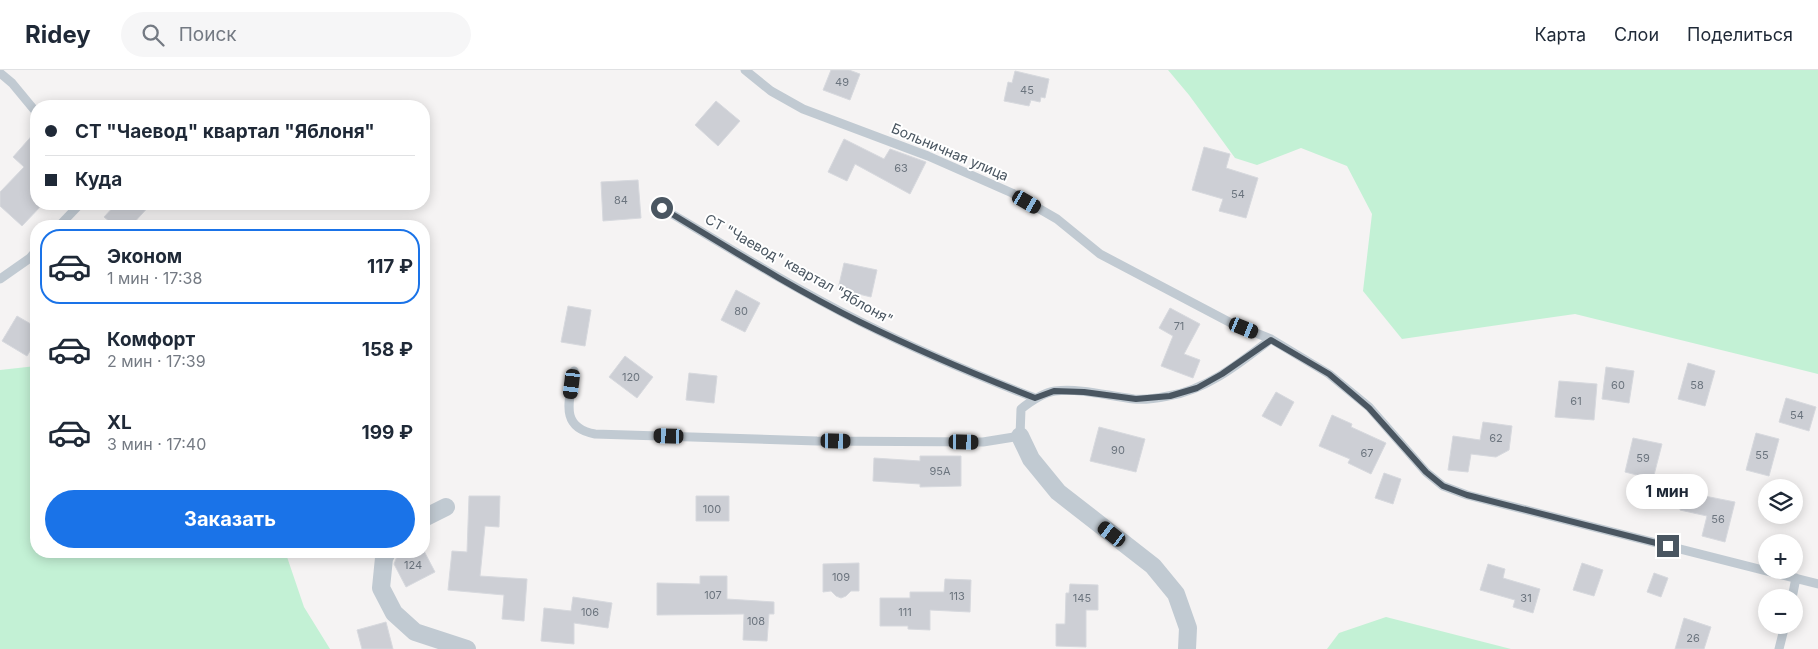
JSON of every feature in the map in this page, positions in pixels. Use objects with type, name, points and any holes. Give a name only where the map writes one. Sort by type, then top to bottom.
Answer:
[{"type":"street","points":[[1020,436],[1031,459],[1058,492],[1153,566],[1176,594],[1188,628],[1187,649]]},
{"type":"street","points":[[430,515],[446,507]]},
{"type":"street","points":[[384,558],[381,588],[394,613],[415,632],[467,649]]},
{"type":"lane","name":"Больничная улица","points":[[745,70],[771,91],[803,109],[928,156],[1012,193],[1057,219],[1100,254],[1231,323],[1271,340],[1329,374],[1362,402],[1426,472],[1443,486],[1467,495],[1758,568]]},
{"type":"lane","points":[[0,72],[30,105]]},
{"type":"lane","name":"СТ \"Чаевод\" квартал \"Яблоня\"","points":[[662,208],[741,256],[860,322],[987,379],[1035,398]]},
{"type":"lane","points":[[65,220],[74,210]]},
{"type":"lane","points":[[0,279],[30,258]]},
{"type":"lane","points":[[574,371],[569,412],[572,424],[582,432],[595,434],[817,441],[983,442],[1020,436],[1021,409],[1035,398],[1054,391],[1084,392],[1136,399],[1170,396],[1197,388],[1222,374],[1271,340]]},
{"type":"lane","name":"Больничная улица","points":[[1800,579],[1818,584]]},
{"type":"lane","points":[[1779,649],[1783,634]]},
{"type":"green space","points":[[1168,70],[1818,70],[1818,374],[1575,314],[1402,339],[1363,291],[1372,214],[1347,166],[1301,148],[1257,165],[1235,158],[1189,95]]},
{"type":"green space","points":[[30,367],[30,558],[287,558],[304,607],[330,649],[0,649],[0,370]]},
{"type":"green space","points":[[1386,617],[1511,649],[1327,649],[1339,633]]},
{"type":"building","points":[[831,70],[849,70],[860,74],[850,100],[823,90]]},
{"type":"building","points":[[1015,71],[1049,79],[1045,98],[1041,97],[1040,102],[1031,100],[1029,106],[1004,101],[1008,82],[1012,83]]},
{"type":"building","points":[[716,101],[740,121],[718,146],[695,125]]},
{"type":"building","points":[[30,138],[30,210],[37,210],[22,226],[0,206],[0,192],[24,167],[13,157]]},
{"type":"building","points":[[844,139],[884,159],[890,149],[926,162],[910,194],[855,164],[847,181],[828,172]]},
{"type":"building","points":[[1204,147],[1230,154],[1226,168],[1258,178],[1246,218],[1219,211],[1223,199],[1192,190]]},
{"type":"building","points":[[638,180],[641,218],[603,221],[601,182]]},
{"type":"building","points":[[110,210],[146,210],[136,220],[108,220],[104,217]]},
{"type":"building","points":[[844,263],[877,270],[871,297],[838,289]]},
{"type":"building","points":[[736,290],[760,303],[745,332],[721,320]]},
{"type":"building","points":[[568,306],[591,310],[585,346],[561,342]]},
{"type":"building","points":[[1170,308],[1200,324],[1184,354],[1200,360],[1193,378],[1161,366],[1173,336],[1159,328]]},
{"type":"building","points":[[17,316],[30,324],[30,351],[27,356],[2,341]]},
{"type":"building","points":[[625,356],[653,377],[637,398],[609,377]]},
{"type":"building","points":[[1688,363],[1715,371],[1705,406],[1678,399]]},
{"type":"building","points":[[1606,367],[1634,371],[1629,403],[1602,399]]},
{"type":"building","points":[[689,373],[717,376],[714,403],[686,400]]},
{"type":"building","points":[[1559,381],[1597,384],[1594,420],[1555,417]]},
{"type":"building","points":[[1276,392],[1294,402],[1281,426],[1262,416]]},
{"type":"building","points":[[1786,398],[1816,407],[1809,431],[1779,422]]},
{"type":"building","points":[[1332,415],[1352,424],[1351,427],[1386,443],[1371,474],[1348,463],[1350,459],[1319,446]]},
{"type":"building","points":[[1483,422],[1512,426],[1509,450],[1496,457],[1471,454],[1468,472],[1448,470],[1453,436],[1480,440]]},
{"type":"building","points":[[1099,427],[1145,439],[1136,472],[1090,461]]},
{"type":"building","points":[[1756,433],[1779,439],[1769,476],[1746,470]]},
{"type":"building","points":[[1633,438],[1662,444],[1653,479],[1625,472]]},
{"type":"building","points":[[920,456],[961,456],[961,486],[920,487],[920,484],[873,481],[874,458],[920,461]]},
{"type":"building","points":[[1384,473],[1401,479],[1393,504],[1375,498]]},
{"type":"building","points":[[1684,492],[1735,502],[1725,542],[1702,536],[1707,516],[1680,510]]},
{"type":"building","points":[[469,496],[500,496],[499,527],[485,526],[480,576],[527,579],[524,621],[502,619],[504,595],[448,590],[452,551],[467,552]]},
{"type":"building","points":[[696,496],[729,496],[729,521],[696,521]]},
{"type":"building","points":[[396,558],[428,558],[435,572],[406,587],[394,564]]},
{"type":"building","points":[[859,563],[859,591],[851,591],[841,598],[831,591],[823,592],[823,564]]},
{"type":"building","points":[[1582,563],[1603,570],[1594,596],[1573,590]]},
{"type":"building","points":[[1488,564],[1505,569],[1503,578],[1540,589],[1533,613],[1513,607],[1515,600],[1480,590]]},
{"type":"building","points":[[1654,573],[1668,578],[1661,597],[1647,592]]},
{"type":"building","points":[[700,576],[727,576],[727,599],[774,602],[774,614],[769,614],[767,641],[743,640],[744,614],[657,615],[657,583],[700,584]]},
{"type":"building","points":[[945,579],[971,580],[970,612],[930,610],[930,630],[908,629],[908,626],[880,626],[880,598],[910,598],[910,592],[944,592]]},
{"type":"building","points":[[1070,584],[1098,585],[1098,610],[1086,610],[1086,647],[1056,646],[1056,624],[1065,624],[1066,593],[1069,593]]},
{"type":"building","points":[[573,597],[612,603],[608,628],[574,623],[574,644],[541,641],[544,608],[571,611]]},
{"type":"building","points":[[1684,618],[1711,627],[1704,649],[1675,649]]},
{"type":"building","points":[[386,622],[393,649],[362,649],[357,630]]},
{"type":"route","points":[[662,208],[741,256],[860,322],[987,379],[1035,398],[1054,391],[1084,392],[1136,399],[1170,396],[1197,388],[1222,374],[1271,340],[1329,374],[1369,408],[1426,472],[1443,486],[1467,495],[1668,546]]}]
